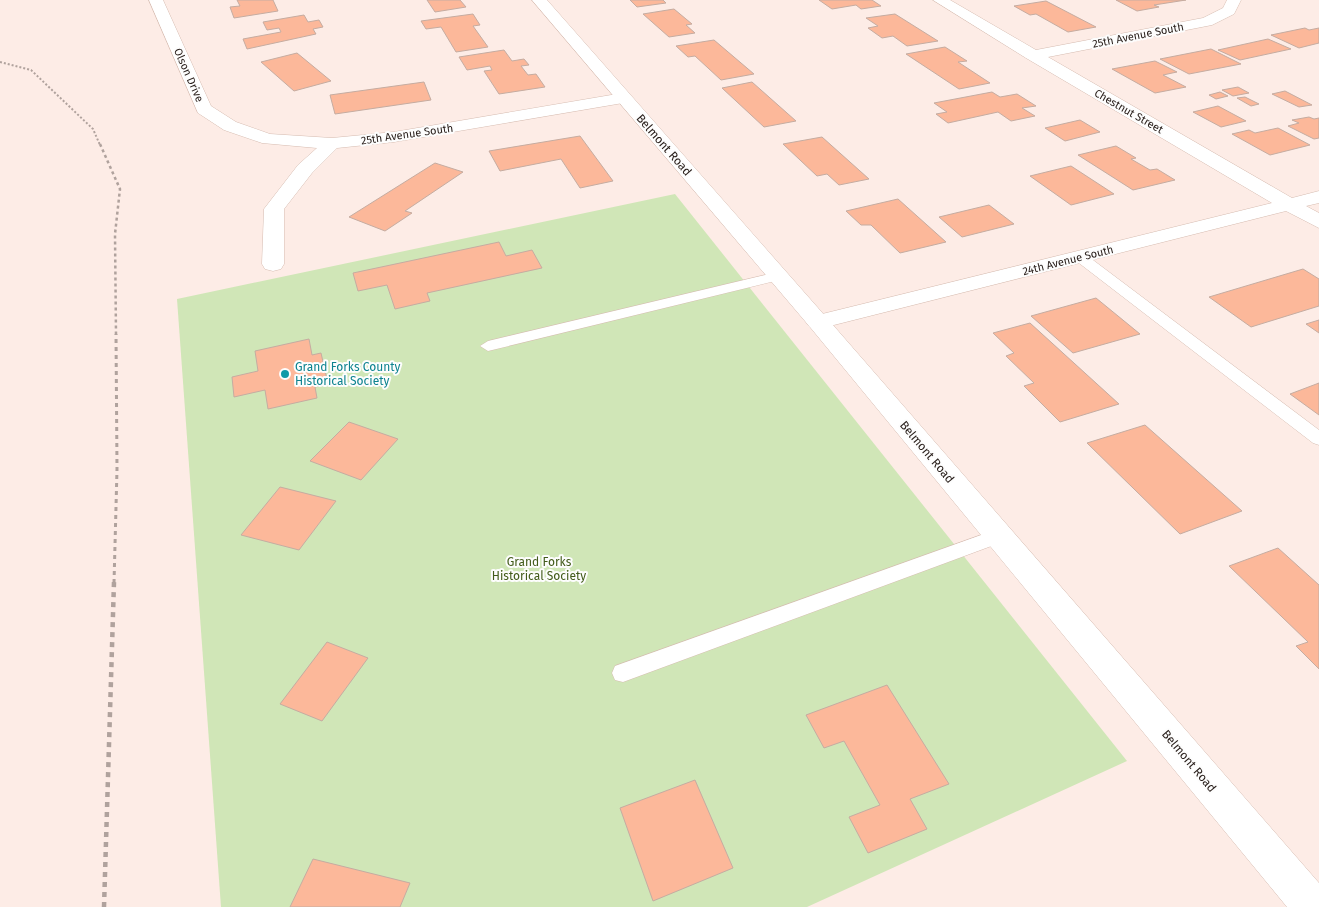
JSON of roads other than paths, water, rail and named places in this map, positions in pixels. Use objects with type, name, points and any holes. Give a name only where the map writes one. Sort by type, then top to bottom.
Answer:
[{"type":"street","name":"Olson Drive","points":[[156,0],[204,109],[230,126],[268,138],[332,143]]},
{"type":"street","name":"Belmont Road","points":[[539,0],[818,322],[1313,907]]},
{"type":"street","name":"Chestnut Street","points":[[940,0],[1319,222]]},
{"type":"street","name":"25th Avenue South","points":[[1032,55],[1207,22],[1229,11],[1234,0]]},
{"type":"street","name":"25th Avenue South","points":[[332,143],[394,137],[623,98]]},
{"type":"street","points":[[272,264],[274,209],[305,169],[332,143]]},
{"type":"street","name":"24th Avenue South","points":[[818,322],[1319,197]]},
{"type":"lane","points":[[1080,257],[1319,439]]},
{"type":"lane","points":[[488,346],[778,276]]},
{"type":"lane","points":[[623,673],[998,536]]},
{"type":"place","name":"Grand Forks County Historical Society","points":[[285,374]]},
{"type":"park label","name":"Grand Forks Historical Society","points":[[539,569]]}]
